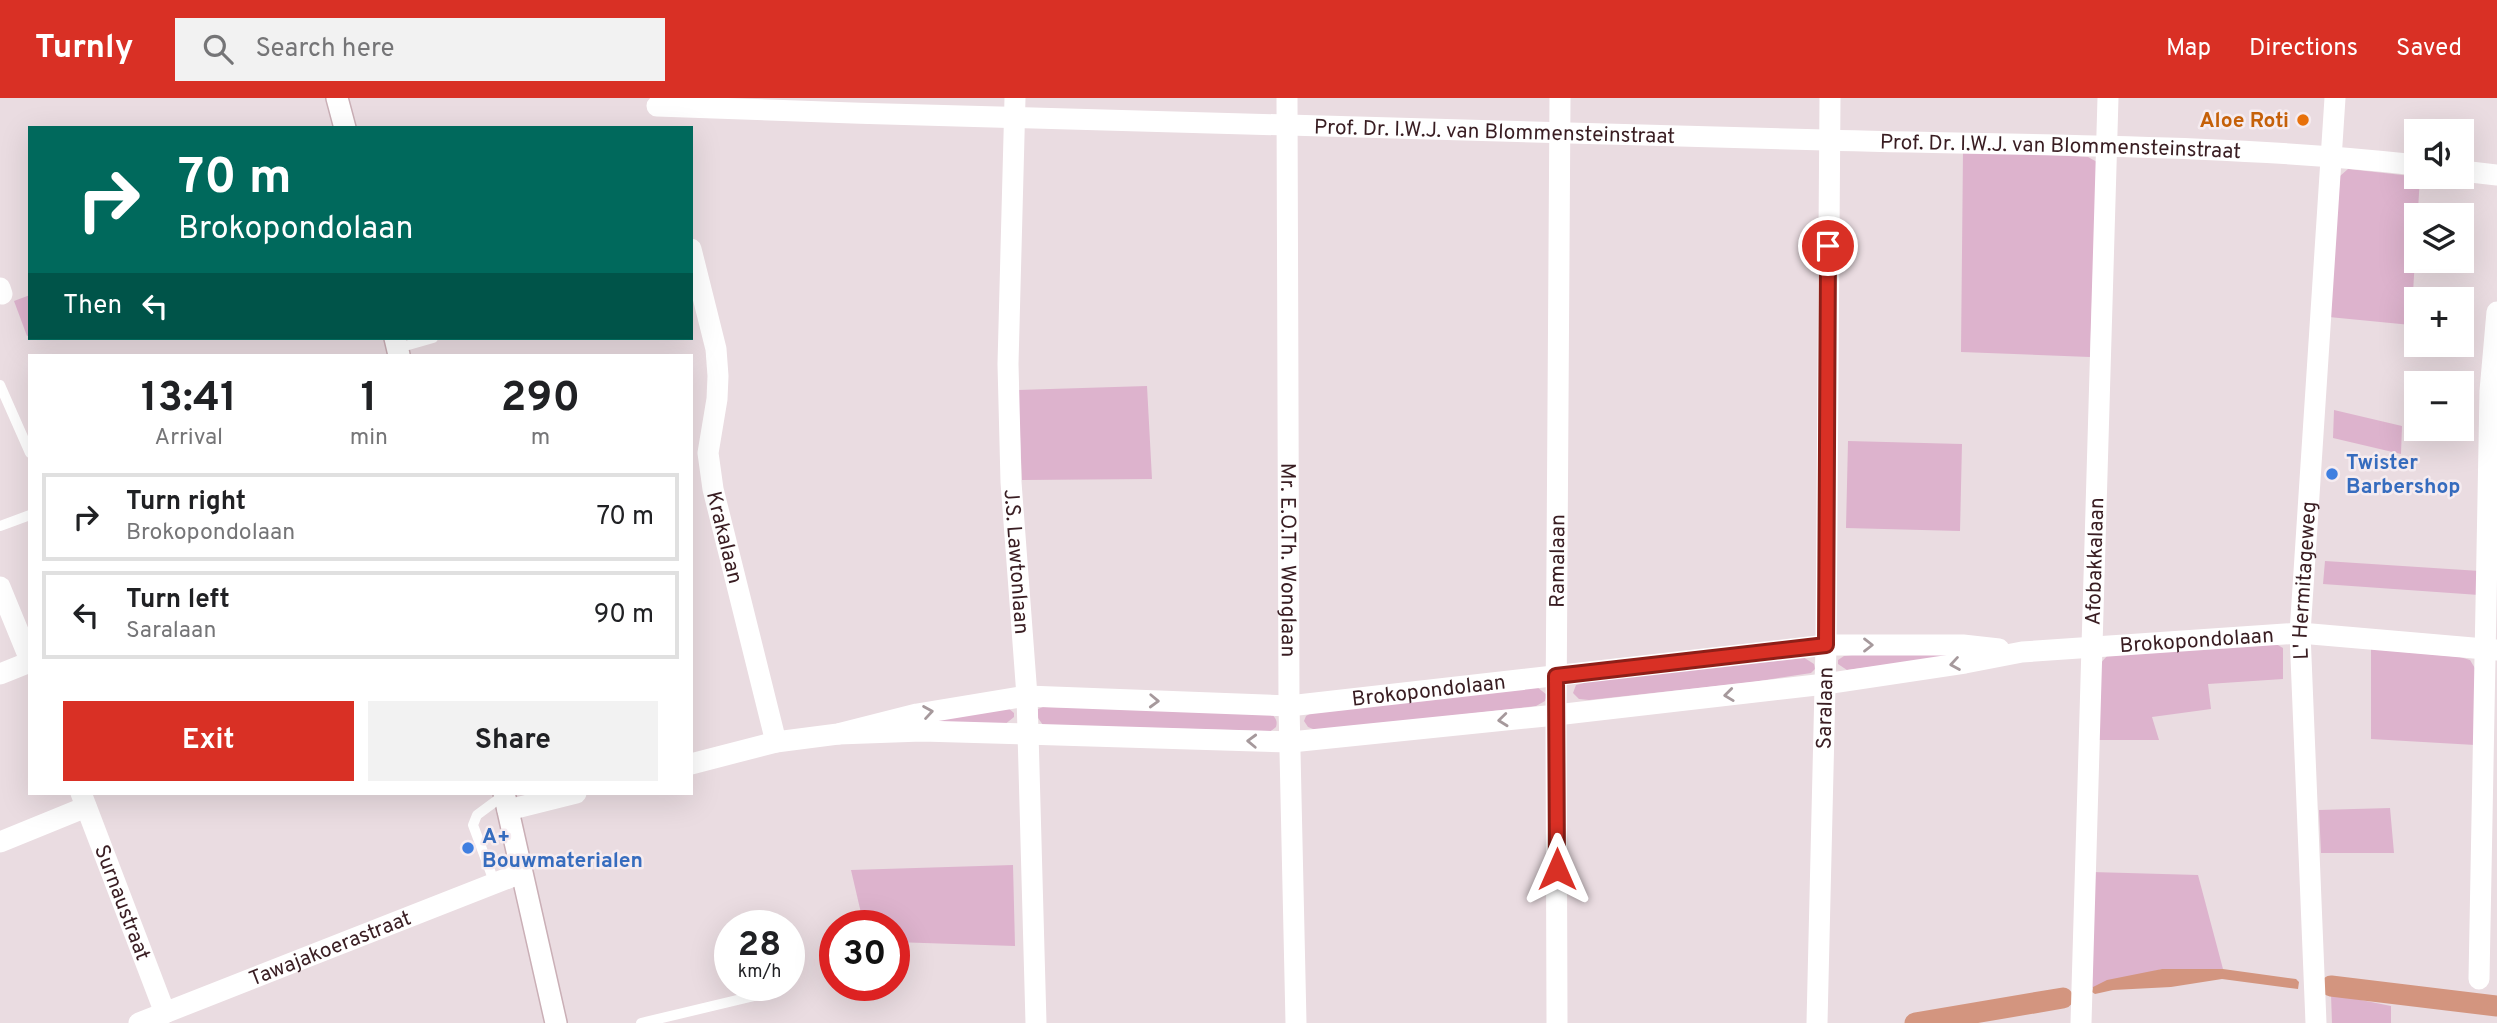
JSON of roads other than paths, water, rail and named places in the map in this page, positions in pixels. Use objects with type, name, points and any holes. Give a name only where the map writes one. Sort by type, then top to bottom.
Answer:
[{"type":"street","points":[[337,98],[342,126]]},
{"type":"street","name":"Mr. E.O.Th. Wonglaan","points":[[1287,98],[1289,706],[1296,1023]]},
{"type":"street","name":"Ramalaan","points":[[1557,1023],[1556,676],[1560,98]]},
{"type":"street","name":"Saralaan","points":[[1817,1023],[1826,645],[1830,98]]},
{"type":"street","name":"Afobakkalaan","points":[[2081,1023],[2108,98]]},
{"type":"street","name":"L' Hermitageweg","points":[[2316,1023],[2300,633],[2335,98]]},
{"type":"street","points":[[656,102],[662,126]]},
{"type":"street","name":"Prof. Dr. I.W.J. van Blommensteinstraat","points":[[656,102],[1014,108],[1286,125],[2106,147],[2331,156],[2404,164]]},
{"type":"street","name":"J.S. Lawtonlaan","points":[[1014,108],[1009,430],[1027,696],[1036,1023]]},
{"type":"street","points":[[2474,172],[2497,175]]},
{"type":"street","name":"Krakalaan","points":[[693,257],[716,349],[717,400],[708,453],[713,489],[776,742]]},
{"type":"street","points":[[2479,979],[2491,650],[2490,391],[2497,312]]},
{"type":"street","points":[[0,587],[28,656]]},
{"type":"street","name":"Brokopondolaan","points":[[693,763],[776,742],[838,734],[922,731],[1291,742],[1825,684],[2022,652],[2300,633],[2491,650]]},
{"type":"street","name":"Brokopondolaan","points":[[838,734],[917,714],[1027,696],[1289,706],[1826,645],[1963,645],[2022,652]]},
{"type":"street","points":[[0,674],[28,662]]},
{"type":"street","points":[[552,795],[505,799],[556,1023]]},
{"type":"street","points":[[0,842],[83,800]]},
{"type":"street","name":"Surnaustraat","points":[[83,800],[165,1013]]},
{"type":"street","name":"Tawajakoerastraat","points":[[139,1023],[521,873]]},
{"type":"lane","points":[[397,347],[425,340]]},
{"type":"lane","points":[[0,386],[28,449]]},
{"type":"lane","points":[[0,526],[28,516]]},
{"type":"lane","points":[[495,884],[473,825],[477,815],[505,799]]},
{"type":"lane","points":[[641,1023],[733,1001]]},
{"type":"waterway","points":[[2331,986],[2497,1006]]},
{"type":"waterway","points":[[1915,1023],[2063,998]]},
{"type":"place","name":"Aloe Roti","points":[[2303,120]]},
{"type":"place","name":"Twister Barbershop","points":[[2332,474]]},
{"type":"place","name":"A+ Bouwmaterialen","points":[[468,848]]}]
